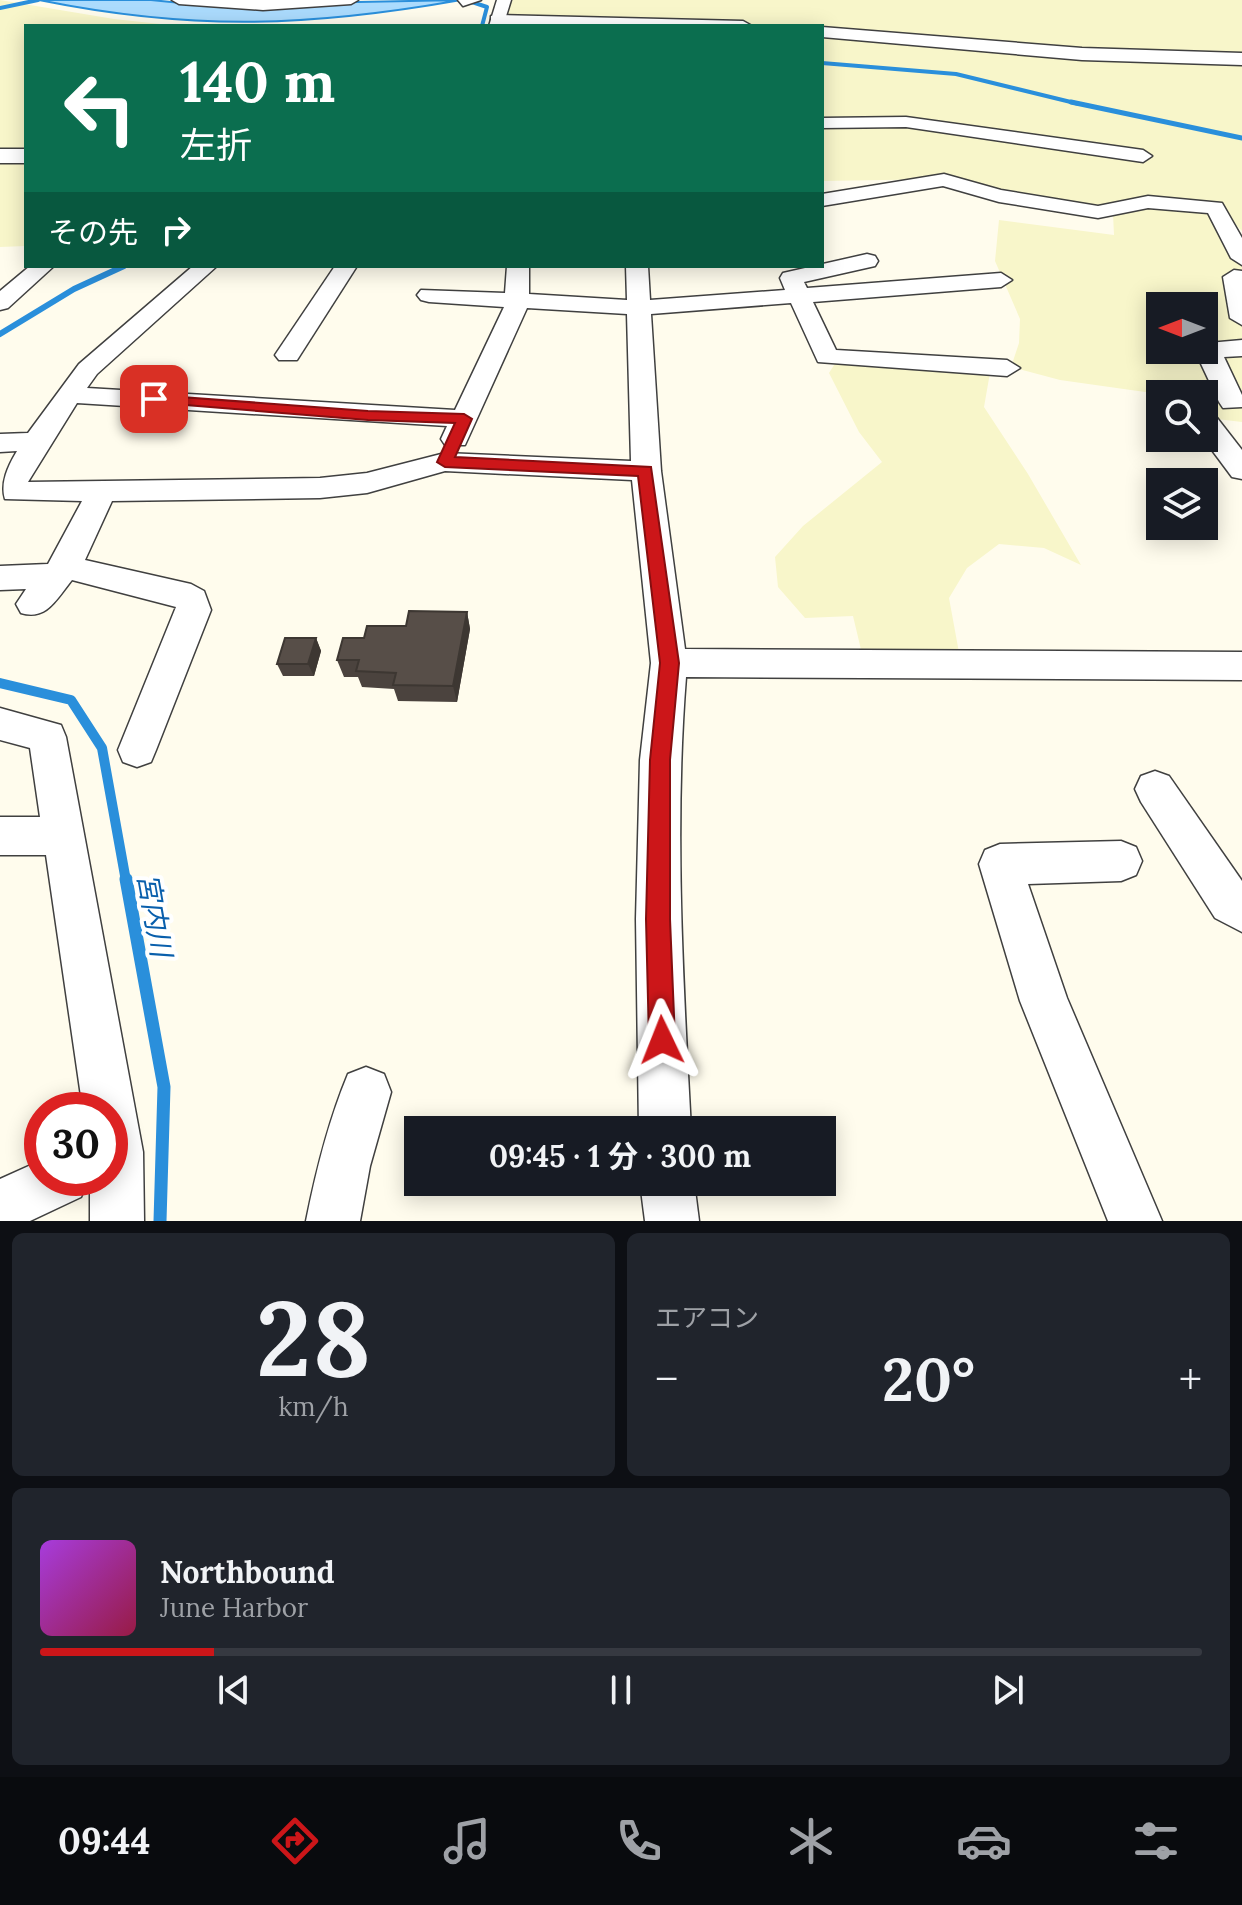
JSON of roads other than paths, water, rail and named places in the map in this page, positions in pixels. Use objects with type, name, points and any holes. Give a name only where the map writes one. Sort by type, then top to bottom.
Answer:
[{"type":"street","points":[[179,0],[263,6],[351,0]]},
{"type":"street","points":[[504,0],[496,23],[578,24]]},
{"type":"street","points":[[824,32],[1082,54],[1242,59]]},
{"type":"street","points":[[824,123],[906,122],[1143,156]]},
{"type":"street","points":[[0,156],[24,156]]},
{"type":"street","points":[[824,200],[944,180],[999,196],[1098,212],[1148,202],[1215,207],[1242,258]]},
{"type":"street","points":[[867,261],[791,278],[827,357],[1007,368]]},
{"type":"street","points":[[0,303],[41,268]]},
{"type":"street","points":[[204,268],[88,369],[37,442],[11,486],[16,492],[320,488],[367,483],[445,462],[646,471]]},
{"type":"street","points":[[288,355],[345,268]]},
{"type":"street","points":[[445,462],[519,299],[515,288],[518,268]]},
{"type":"street","points":[[637,268],[646,471],[669,663],[660,760],[658,919],[665,1116]]},
{"type":"street","points":[[1242,278],[1234,277],[1242,318]]},
{"type":"street","points":[[429,295],[641,308],[1001,280]]},
{"type":"street","points":[[1237,402],[1208,351],[1242,348]]},
{"type":"street","points":[[70,395],[464,419]]},
{"type":"street","points":[[1218,438],[1242,470]]},
{"type":"street","points":[[0,443],[37,442]]},
{"type":"street","points":[[33,604],[61,572],[102,491]]},
{"type":"street","points":[[0,578],[61,572],[179,593],[192,600],[194,610],[137,750]]},
{"type":"street","points":[[669,663],[1242,666]]},
{"type":"street","points":[[0,724],[47,737],[66,836],[84,977],[105,1092]]},
{"type":"street","points":[[1155,789],[1231,903],[1242,910]]},
{"type":"street","points":[[0,836],[66,836]]},
{"type":"street","points":[[1121,861],[1000,864],[1044,1001],[1135,1221]]},
{"type":"street","points":[[333,1221],[343,1166],[366,1092]]},
{"type":"street","points":[[0,1207],[24,1196]]},
{"type":"street","points":[[116,1196],[117,1221]]},
{"type":"street","points":[[669,1196],[672,1221]]},
{"type":"water","points":[[39,0],[151,0],[201,5],[461,0],[352,16],[250,22],[148,17]]},
{"type":"waterway","points":[[0,8],[38,0]]},
{"type":"waterway","name":"宮内川","points":[[466,0],[487,7],[483,24]]},
{"type":"waterway","points":[[824,63],[956,74],[1079,104]]},
{"type":"waterway","points":[[1071,102],[1242,138]]},
{"type":"waterway","name":"宮内川","points":[[0,334],[74,289],[120,268]]},
{"type":"waterway","name":"宮内川","points":[[0,683],[71,700],[102,748],[126,881]]},
{"type":"waterway","name":"宮内川","points":[[126,879],[164,1087],[160,1221]]}]
